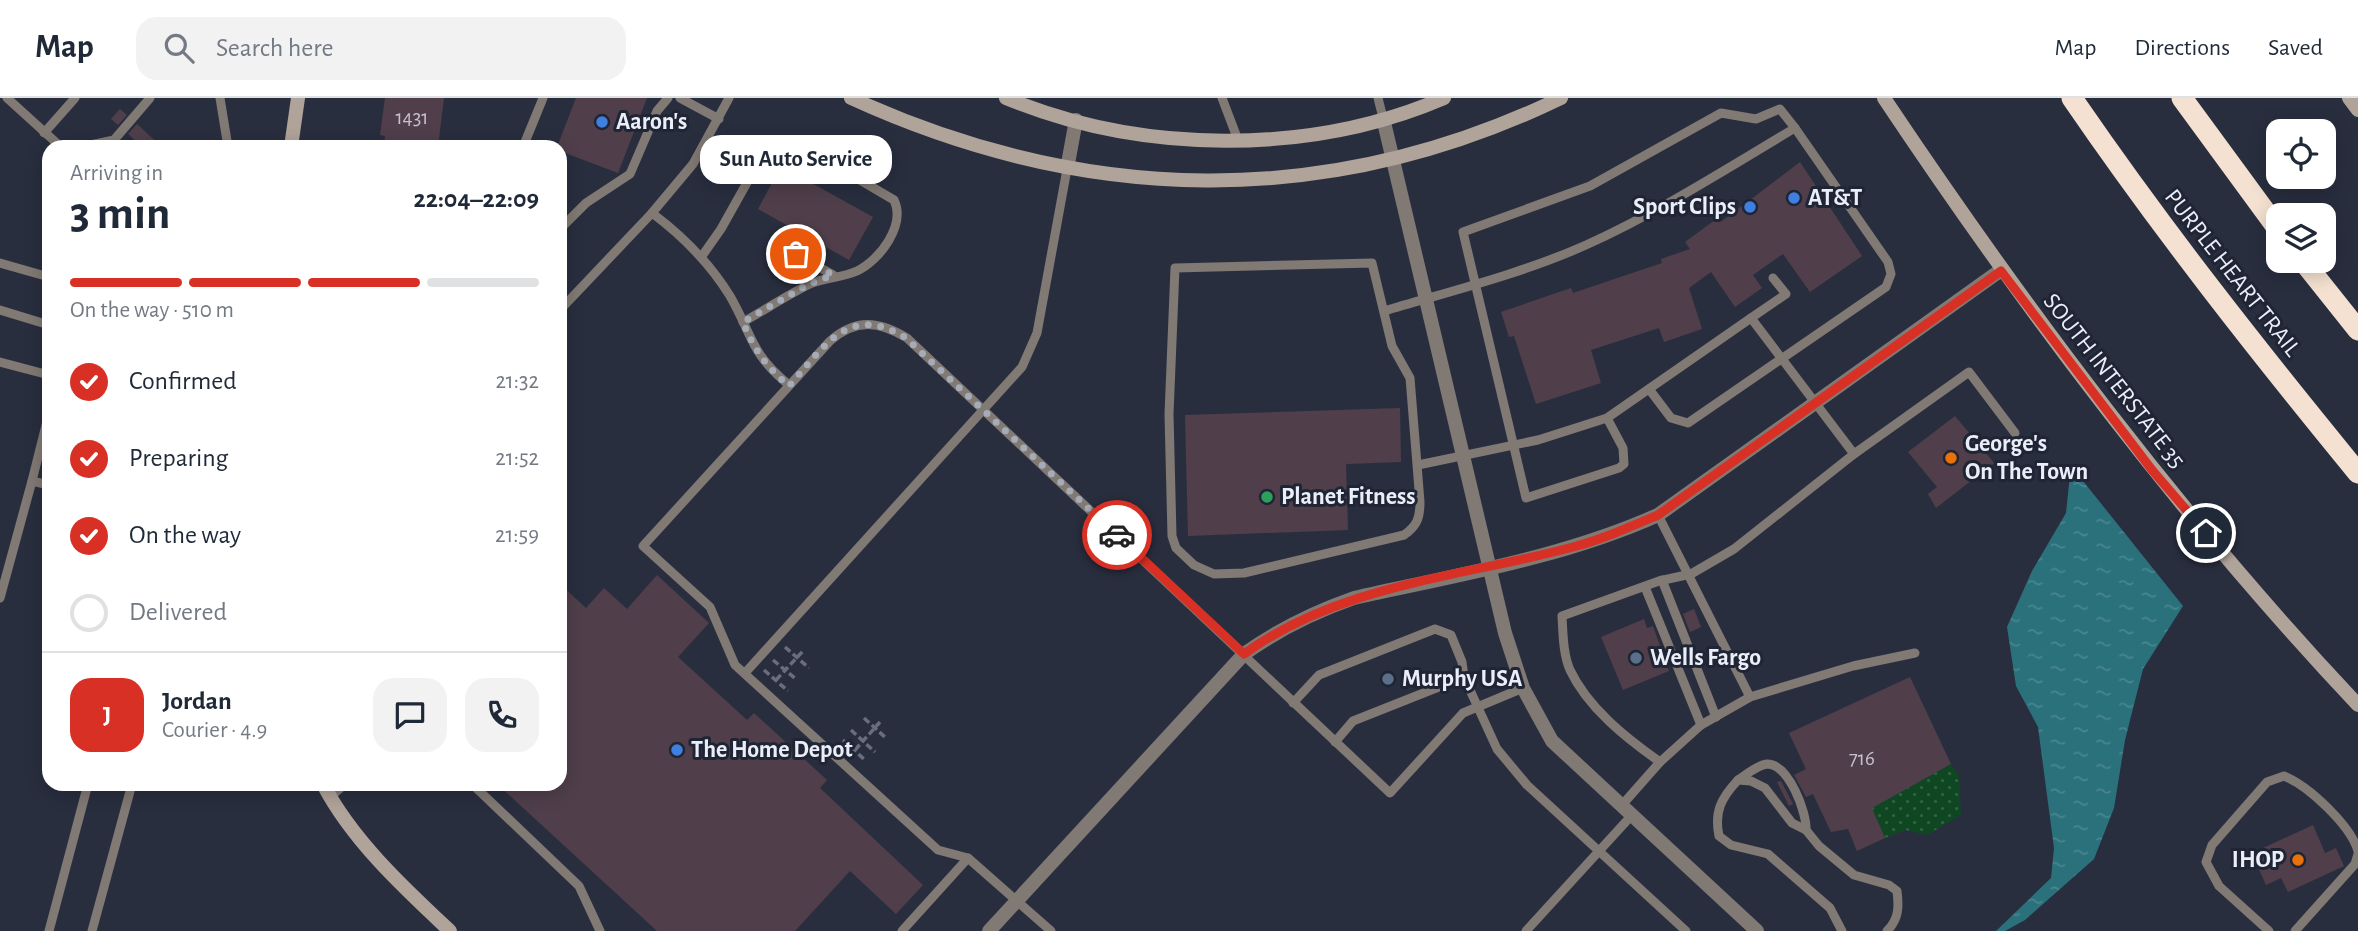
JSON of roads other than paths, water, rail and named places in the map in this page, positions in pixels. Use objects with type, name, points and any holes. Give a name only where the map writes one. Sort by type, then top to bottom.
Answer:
[{"type":"highway","name":"PURPLE HEART TRAIL","points":[[2072,98],[2141,198],[2240,329],[2358,473]]},
{"type":"highway","points":[[2182,98],[2266,213]]},
{"type":"highway","points":[[2313,273],[2358,330]]},
{"type":"street","points":[[292,140],[298,98]]},
{"type":"street","points":[[851,98],[937,135],[1067,169],[1128,179],[1205,182],[1276,179],[1392,158],[1451,142],[1561,98]]},
{"type":"street","points":[[1006,98],[1076,120],[1160,136],[1238,140],[1304,135],[1382,118],[1444,98]]},
{"type":"street","name":"SOUTH INTERSTATE 35","points":[[1884,98],[2001,271],[2152,470],[2358,705]]},
{"type":"street","points":[[2349,98],[2358,110]]},
{"type":"street","points":[[1382,118],[1505,633],[1523,688],[1552,741],[1757,931]]},
{"type":"street","points":[[1067,169],[1076,120]]},
{"type":"street","points":[[989,931],[1244,654],[1278,631],[1326,608],[1584,544],[1658,515],[2001,271]]},
{"type":"street","points":[[328,791],[350,826],[415,899],[450,931]]},
{"type":"lane","points":[[44,133],[75,98]]},
{"type":"lane","points":[[114,140],[150,98]]},
{"type":"lane","points":[[220,98],[227,140]]},
{"type":"lane","points":[[526,140],[543,98]]},
{"type":"lane","points":[[567,222],[586,203],[630,174],[657,111],[667,98]]},
{"type":"lane","points":[[681,98],[719,119]]},
{"type":"lane","points":[[567,303],[652,214],[693,163],[729,98]]},
{"type":"lane","points":[[1222,98],[1238,140]]},
{"type":"lane","points":[[1378,98],[1382,118]]},
{"type":"lane","points":[[8,99],[52,140]]},
{"type":"lane","points":[[1606,418],[1623,448],[1625,457],[1619,468],[1526,498],[1463,232],[1590,186],[1721,113],[1756,119],[1780,109],[1888,262],[1891,274],[1886,287],[1782,361],[1688,423],[1671,418],[1649,388]]},
{"type":"lane","points":[[1384,312],[1560,256],[1603,237],[1652,212],[1795,128]]},
{"type":"lane","points":[[702,256],[722,229],[766,150],[780,143],[793,144],[887,194],[896,203],[895,228],[878,253],[860,270],[833,275],[809,284],[743,322]]},
{"type":"lane","points":[[745,673],[1012,381],[1030,353],[1045,295],[1067,169]]},
{"type":"lane","points":[[652,214],[681,235],[702,256],[743,322],[759,357],[789,386]]},
{"type":"lane","points":[[777,243],[833,275]]},
{"type":"lane","points":[[0,263],[42,275]]},
{"type":"lane","points":[[1372,263],[1384,312],[1392,346],[1410,378],[1420,515],[1415,527],[1405,535],[1244,573],[1214,574],[1194,565],[1176,548],[1172,537],[1170,414],[1175,268],[1372,263]]},
{"type":"lane","points":[[1418,465],[1513,446],[1606,418],[1786,294],[1773,278]]},
{"type":"lane","points":[[0,310],[42,323]]},
{"type":"lane","points":[[1751,318],[1854,454]]},
{"type":"lane","points":[[1051,931],[968,858],[938,850],[735,665],[710,607],[643,546],[839,333],[862,323],[880,324],[906,338],[1390,793],[1463,713],[1523,688]]},
{"type":"lane","points":[[0,362],[42,373]]},
{"type":"lane","points":[[1660,762],[1621,732],[1584,693],[1569,667],[1562,616],[1662,580],[1691,575],[1734,549],[1854,454],[1969,372],[2015,433]]},
{"type":"lane","points":[[0,598],[42,441]]},
{"type":"lane","points":[[32,481],[42,483]]},
{"type":"lane","points":[[1658,515],[1691,575],[1750,697]]},
{"type":"lane","points":[[1662,580],[1716,717]]},
{"type":"lane","points":[[1645,587],[1701,725]]},
{"type":"lane","points":[[1293,703],[1319,675],[1435,629],[1451,635],[1462,662],[1464,677],[1497,749],[1527,785],[1686,931]]},
{"type":"lane","points":[[1527,931],[1600,850],[1660,762],[1701,725],[1750,697],[1840,669],[1914,653]]},
{"type":"lane","points":[[1335,741],[1353,721],[1464,677]]},
{"type":"lane","points":[[1806,831],[1801,803],[1784,773],[1777,767],[1766,764],[1738,780],[1720,803],[1716,819],[1719,836],[1731,845],[1768,854],[1829,908],[1842,931]]},
{"type":"lane","points":[[2269,931],[2219,886],[2206,862],[2212,845],[2267,782],[2284,776],[2301,783],[2354,838],[2358,852],[2355,864],[2295,931]]},
{"type":"lane","points":[[1738,780],[1751,781],[1765,788],[1792,823],[1806,831],[1819,846],[1854,874],[1889,884],[1897,891],[1899,905],[1895,923],[1887,931]]},
{"type":"lane","points":[[49,931],[86,791]]},
{"type":"lane","points":[[92,931],[130,791]]},
{"type":"lane","points":[[479,791],[579,886],[600,931]]},
{"type":"lane","points":[[902,931],[968,858]]},
{"type":"water","points":[[2071,466],[2183,606],[2143,669],[2125,740],[2114,808],[2094,859],[2025,920],[2005,931],[1996,931],[2051,878],[2054,848],[2038,727],[2016,686],[2007,627],[2032,571],[2066,513]]},
{"type":"place","name":"Aaron's","points":[[602,122]]},
{"type":"place","name":"AT&T","points":[[1794,198]]},
{"type":"place","name":"Sport Clips","points":[[1750,207]]},
{"type":"place","name":"Sun Auto Service","points":[[796,254]]},
{"type":"place","name":"George's On The Town","points":[[1951,458]]},
{"type":"place","name":"Planet Fitness","points":[[1267,497]]},
{"type":"place","name":"Wells Fargo","points":[[1636,658]]},
{"type":"place","name":"Murphy USA","points":[[1388,679]]},
{"type":"place","name":"The Home Depot","points":[[677,750]]},
{"type":"place","name":"IHOP","points":[[2298,860]]}]
